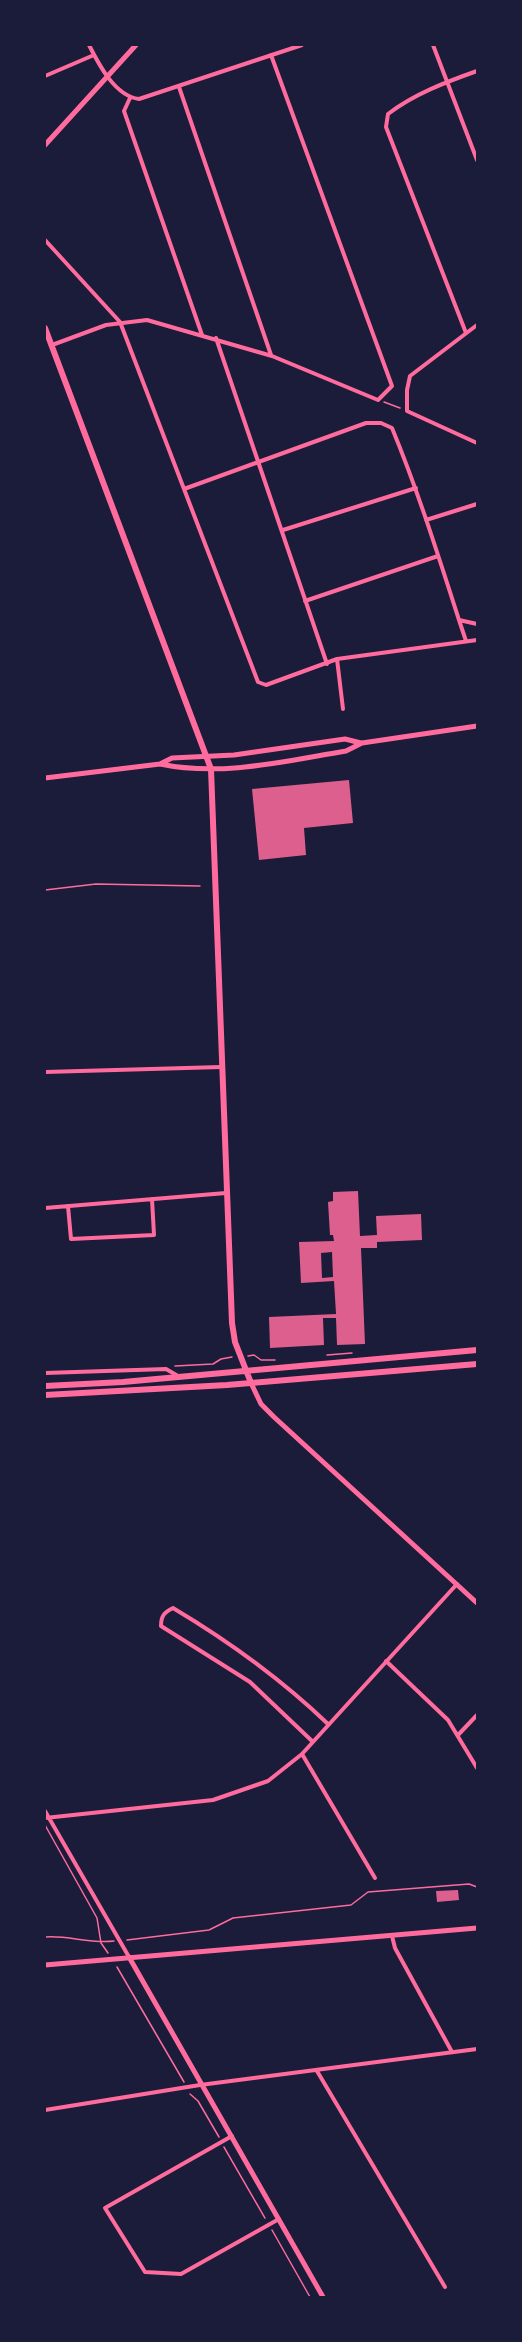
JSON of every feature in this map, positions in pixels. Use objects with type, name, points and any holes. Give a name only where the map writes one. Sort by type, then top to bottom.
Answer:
[{"type":"main road","points":[[45,328],[211,769],[232,1323],[235,1342],[251,1383]]},
{"type":"main road","points":[[45,1386],[178,1377],[477,1350]]},
{"type":"main road","points":[[45,1395],[251,1383],[477,1364]]},
{"type":"street","points":[[89,45],[107,76],[130,98],[139,99],[302,45]]},
{"type":"street","points":[[45,145],[136,45]]},
{"type":"street","points":[[433,45],[477,160]]},
{"type":"street","points":[[45,76],[94,54]]},
{"type":"street","points":[[52,345],[120,322],[147,320],[272,356],[378,400],[392,386],[272,55]]},
{"type":"street","points":[[466,333],[386,127],[388,114],[400,105],[446,82],[477,71]]},
{"type":"street","points":[[178,87],[272,356]]},
{"type":"street","points":[[130,98],[124,111],[202,335]]},
{"type":"street","points":[[45,240],[120,322],[258,682],[266,685],[337,659],[477,640]]},
{"type":"street","points":[[477,325],[411,376],[406,390],[408,411],[477,443]]},
{"type":"street","points":[[216,338],[327,664]]},
{"type":"street","points":[[183,489],[366,423],[381,423],[392,428],[416,488],[465,641]]},
{"type":"street","points":[[283,531],[416,488]]},
{"type":"street","points":[[426,520],[477,504]]},
{"type":"street","points":[[306,601],[438,556]]},
{"type":"street","points":[[459,620],[477,624]]},
{"type":"street","points":[[337,659],[344,709]]},
{"type":"street","points":[[45,778],[160,764],[235,769],[346,751],[362,743],[477,726]]},
{"type":"street","points":[[160,764],[172,758],[345,740],[362,743]]},
{"type":"street","points":[[45,1072],[221,1067]]},
{"type":"street","points":[[45,1208],[226,1193]]},
{"type":"street","points":[[68,1206],[71,1239],[154,1235],[152,1199]]},
{"type":"street","points":[[45,1373],[166,1369],[178,1377]]},
{"type":"street","points":[[251,1383],[261,1404],[274,1417],[477,1603]]},
{"type":"street","points":[[47,1818],[213,1800],[268,1781],[302,1754],[457,1584]]},
{"type":"street","points":[[312,1741],[250,1682],[161,1626],[161,1619],[165,1612],[173,1608],[233,1645],[297,1695],[328,1724]]},
{"type":"street","points":[[386,1661],[459,1734],[477,1768]]},
{"type":"street","points":[[459,1734],[477,1715]]},
{"type":"street","points":[[302,1754],[375,1878]]},
{"type":"street","points":[[45,1811],[323,2297]]},
{"type":"street","points":[[45,1965],[477,1928]]},
{"type":"street","points":[[392,1936],[395,1948],[452,2052]]},
{"type":"street","points":[[45,2110],[200,2085],[477,2049]]},
{"type":"street","points":[[317,2071],[445,2287]]},
{"type":"street","points":[[232,2136],[105,2208],[145,2272],[157,2274],[181,2274],[279,2219]]},
{"type":"path","points":[[378,400],[408,411]]},
{"type":"path","points":[[45,890],[96,884],[200,886]]},
{"type":"path","points":[[166,1369],[178,1365],[213,1364],[221,1359]]},
{"type":"path","points":[[45,1826],[97,1918],[101,1942],[168,2052],[186,2088],[198,2101],[310,2297]]},
{"type":"path","points":[[45,1937],[61,1936],[101,1942],[120,1941],[209,1930],[233,1918],[351,1905],[368,1892],[469,1884],[477,1887]]},
{"type":"building","points":[[349,780],[353,823],[304,828],[306,855],[259,860],[252,789]]},
{"type":"building","points":[[358,1191],[360,1236],[377,1235],[376,1216],[421,1214],[422,1240],[377,1242],[377,1248],[361,1248],[365,1344],[337,1345],[336,1318],[323,1318],[324,1345],[270,1348],[269,1317],[336,1314],[334,1281],[301,1283],[299,1242],[334,1241],[333,1235],[330,1235],[328,1202],[333,1201],[333,1192]],"holes":[[[332,1252],[333,1277],[322,1278],[321,1253]]]},
{"type":"building","points":[[458,1890],[459,1900],[437,1902],[436,1891]]}]
